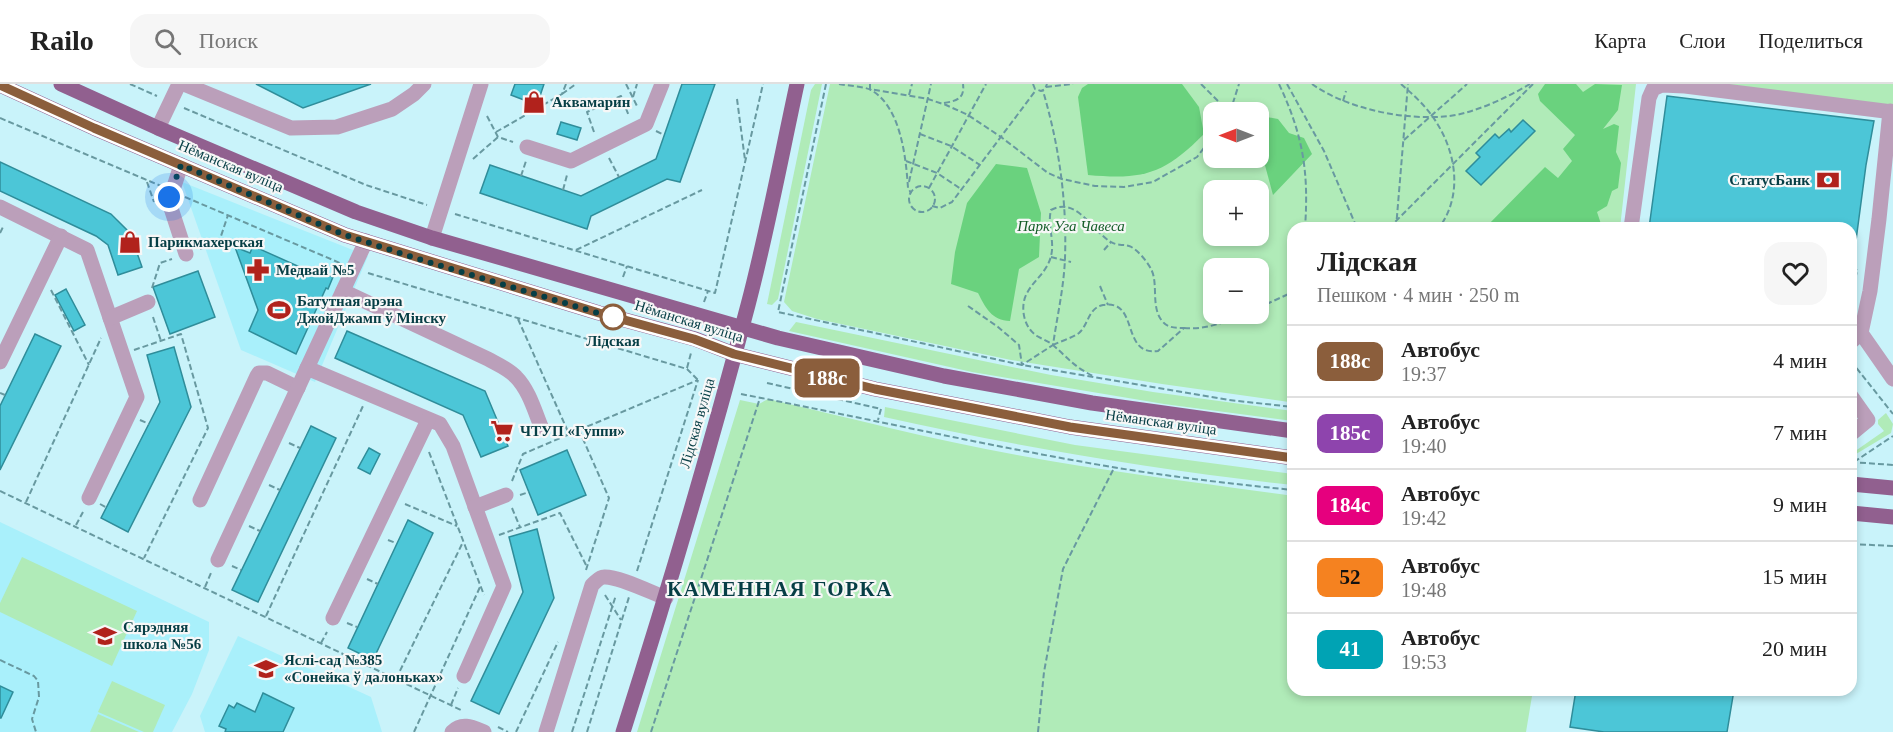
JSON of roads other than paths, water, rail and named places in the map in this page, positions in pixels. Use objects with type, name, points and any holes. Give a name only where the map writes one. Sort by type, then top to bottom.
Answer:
[{"type":"main road","name":"Нёманская вуліца","points":[[61,84],[356,212],[432,238],[778,338],[944,376],[1092,403],[1287,430]]},
{"type":"main road","name":"Лідская вуліца","points":[[623,732],[666,598],[748,305],[797,84]]},
{"type":"main road","name":"Нёманская вуліца","points":[[0,85],[94,128],[345,235],[578,307],[694,339],[734,354],[875,389],[1070,427],[1287,457]]},
{"type":"main road","points":[[242,190],[253,169]]},
{"type":"main road","points":[[1857,485],[1893,488]]},
{"type":"main road","points":[[1857,513],[1893,516]]},
{"type":"lane","points":[[158,128],[179,84]]},
{"type":"lane","points":[[184,84],[291,128],[337,127],[392,109],[424,84]]},
{"type":"lane","points":[[520,145],[571,161],[646,124],[662,84]]},
{"type":"lane","points":[[1632,222],[1648,98],[1653,89],[1662,85],[1891,111],[1870,291],[1857,334]]},
{"type":"lane","points":[[432,238],[479,91]]},
{"type":"lane","points":[[181,165],[169,202],[186,254]]},
{"type":"lane","points":[[0,207],[87,250],[137,398],[89,498]]},
{"type":"lane","points":[[0,362],[61,236]]},
{"type":"lane","points":[[218,560],[366,241]]},
{"type":"lane","points":[[343,291],[488,359],[516,376],[523,386],[542,429]]},
{"type":"lane","points":[[110,318],[148,302]]},
{"type":"lane","points":[[1857,338],[1893,379]]},
{"type":"lane","points":[[307,368],[440,424],[453,446],[504,586],[464,676]]},
{"type":"lane","points":[[200,500],[257,376],[267,373],[298,388]]},
{"type":"lane","points":[[1857,404],[1868,420],[1857,429]]},
{"type":"lane","points":[[333,618],[428,420]]},
{"type":"lane","points":[[475,507],[506,495]]},
{"type":"lane","points":[[546,732],[592,585],[597,579],[605,577],[627,583],[666,598]]},
{"type":"lane","points":[[452,732],[461,726],[486,728]]},
{"type":"place","name":"Аквамарин","points":[[534,102]]},
{"type":"place","name":"СтатусБанк","points":[[1828,180]]},
{"type":"place","name":"Парикмахерская","points":[[130,242]]},
{"type":"place","name":"Медвай №5","points":[[258,270]]},
{"type":"place","name":"Батутная арэна ДжойДжамп ў Мінску","points":[[279,310]]},
{"type":"place","name":"Лідская","points":[[613,317]]},
{"type":"place","name":"ЧТУП «Гуппи»","points":[[502,431]]},
{"type":"place","name":"Сярэдняя школа №56","points":[[105,636]]},
{"type":"place","name":"Яслі-сад №385 «Сонейка ў далоньках»","points":[[266,669]]},
{"type":"district","name":"КАМЕННАЯ ГОРКА","points":[[780,589]]},
{"type":"park label","name":"Парк Уга Чавеса","points":[[1071,226]]}]
